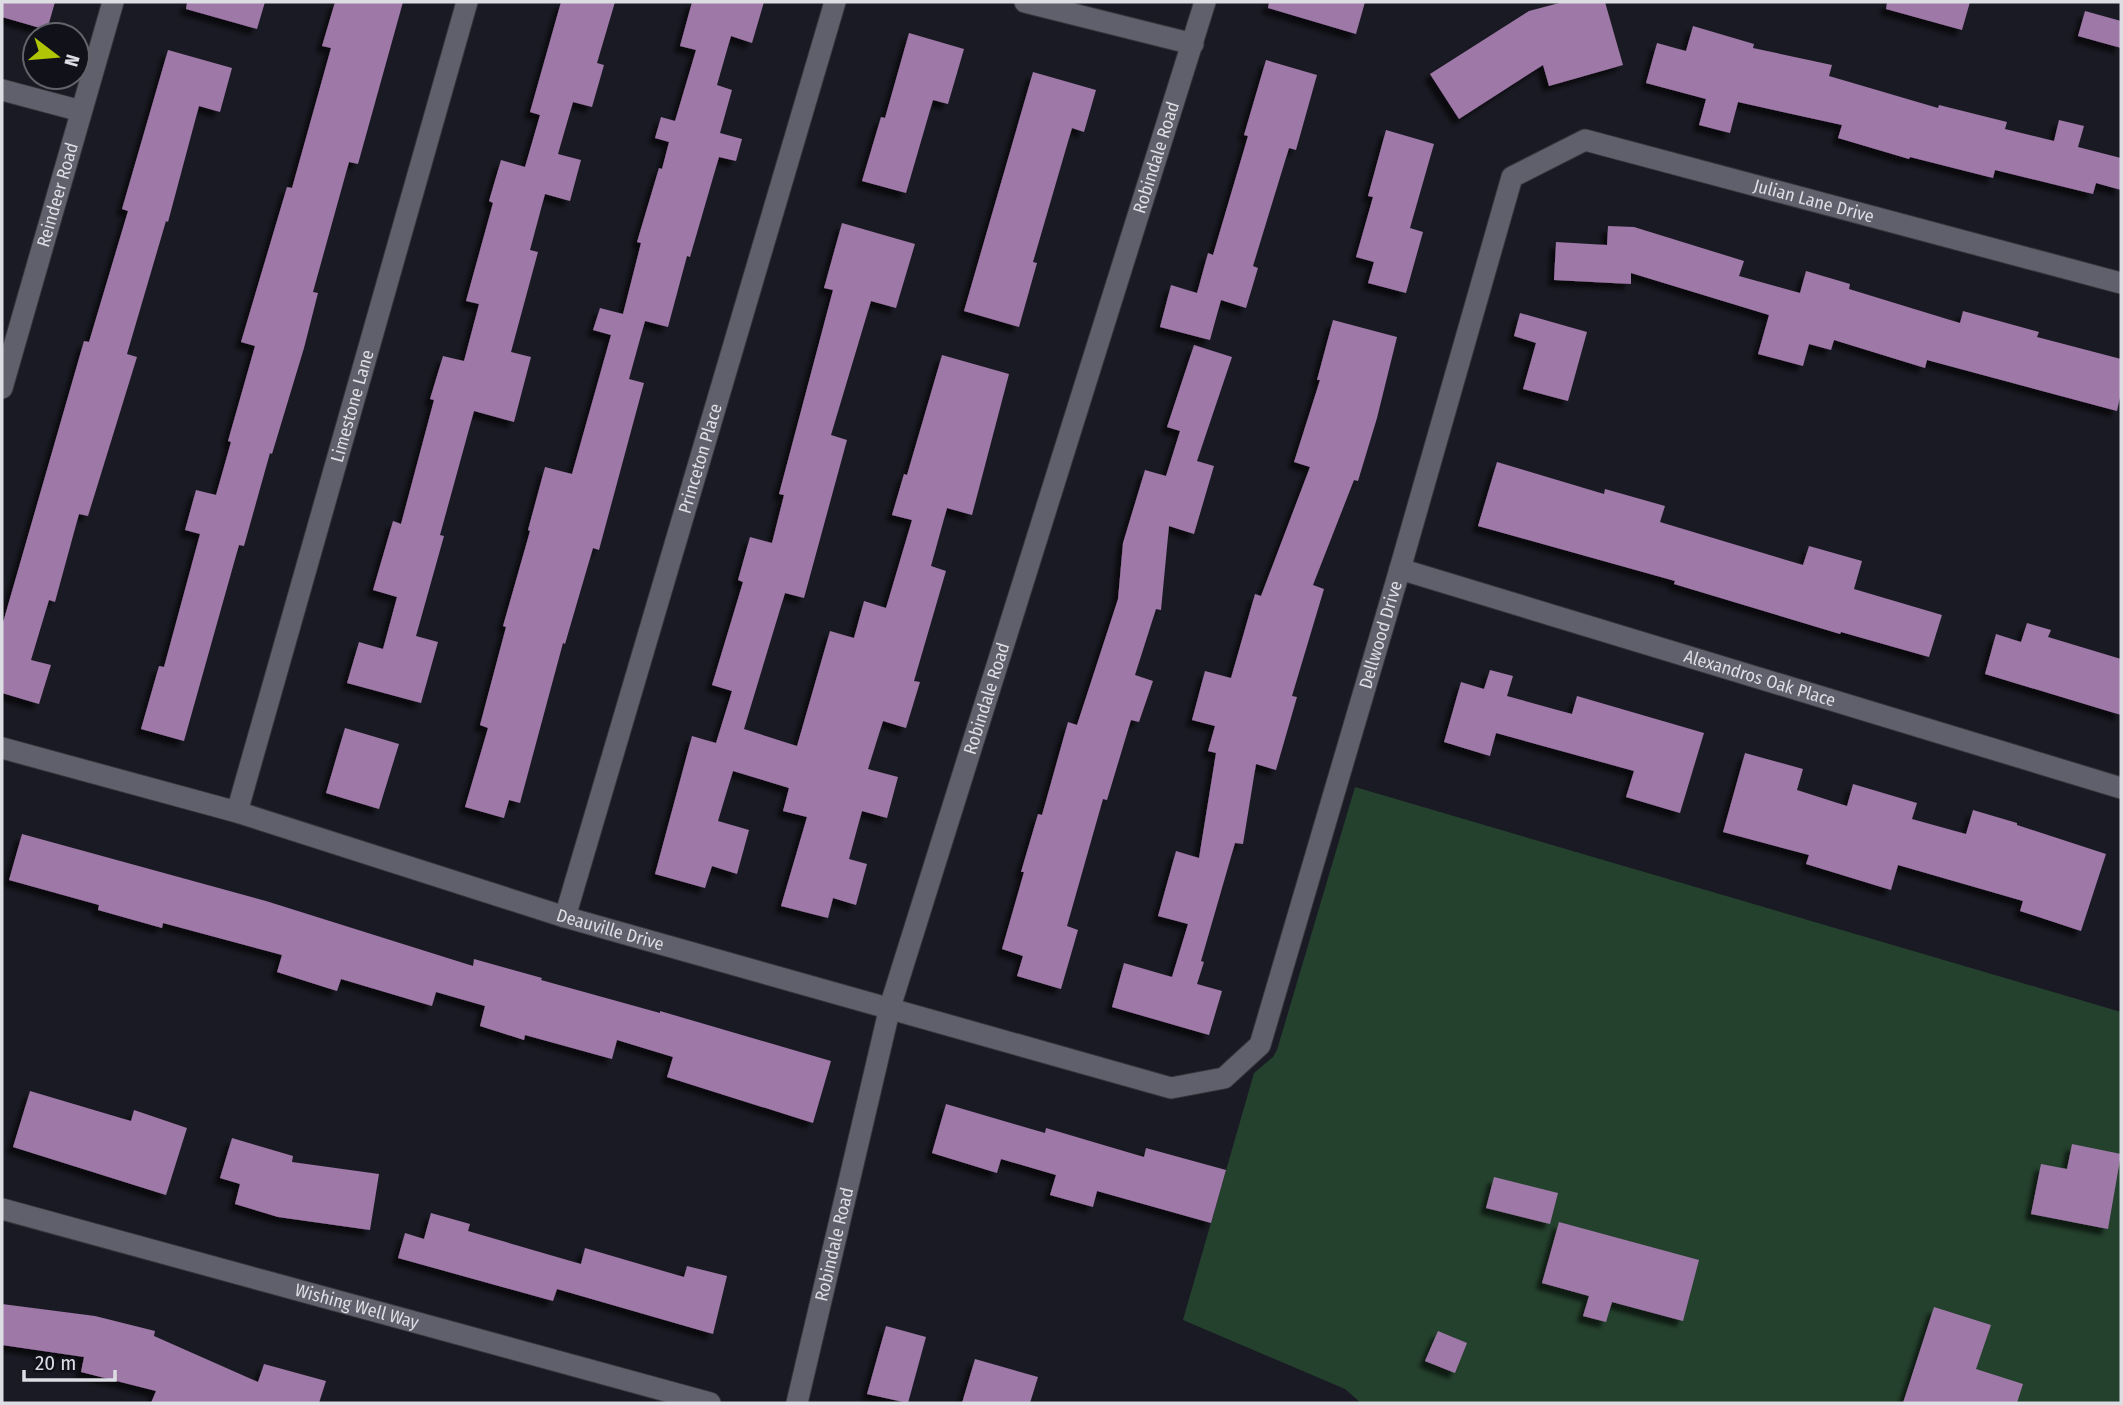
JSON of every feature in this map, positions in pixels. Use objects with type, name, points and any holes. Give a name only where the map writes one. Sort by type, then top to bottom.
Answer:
[{"type":"street","name":"Reindeer Road","points":[[2,388],[113,2]]},
{"type":"street","name":"Limestone Lane","points":[[237,812],[467,2]]},
{"type":"street","name":"Princeton Place","points":[[565,917],[835,2]]},
{"type":"street","points":[[1026,2],[1193,44]]},
{"type":"street","name":"Robindale Road","points":[[797,1403],[890,1007],[1205,2]]},
{"type":"street","points":[[2,90],[81,111]]},
{"type":"street","name":"Julian Lane Drive","points":[[1512,177],[1585,139],[2121,283]]},
{"type":"street","name":"Dellwood Drive","points":[[1224,1078],[1260,1045],[1512,177]]},
{"type":"street","name":"Alexandros Oak Place","points":[[1400,569],[2121,788]]},
{"type":"street","name":"Deauville Drive","points":[[2,748],[237,812],[565,917],[1171,1088],[1224,1078]]},
{"type":"street","name":"Wishing Well Way","points":[[2,1209],[710,1403]]},
{"type":"green space","points":[[1355,787],[2121,1012],[2121,1403],[1361,1403],[1345,1389],[1183,1320],[1254,1073],[1273,1057],[1277,1050]]},
{"type":"building","points":[[2,2],[55,2],[50,21],[21,22],[2,17]]},
{"type":"building","points":[[187,2],[265,2],[257,29],[186,9]]},
{"type":"building","points":[[335,2],[403,2],[358,164],[349,162],[313,292],[318,293],[304,348],[244,546],[239,545],[184,741],[141,729],[159,666],[164,667],[200,534],[185,530],[196,490],[216,495],[231,442],[228,441],[255,346],[241,342],[287,187],[292,188],[331,48],[322,46]]},
{"type":"building","points":[[561,2],[615,2],[597,63],[604,65],[592,107],[573,102],[558,154],[581,160],[570,201],[545,194],[530,250],[538,252],[511,352],[531,357],[514,422],[474,411],[440,535],[444,536],[416,636],[438,642],[421,703],[347,683],[359,642],[383,649],[397,597],[373,590],[393,521],[401,524],[434,400],[430,399],[443,356],[464,361],[479,304],[466,301],[493,203],[489,201],[501,160],[525,167],[540,115],[530,112]]},
{"type":"building","points":[[692,2],[764,2],[752,43],[731,36],[717,85],[732,90],[720,133],[742,139],[736,161],[719,157],[690,257],[687,256],[668,327],[645,321],[629,379],[644,383],[599,550],[593,548],[565,644],[563,643],[520,803],[509,800],[504,818],[465,807],[488,728],[480,725],[545,467],[572,474],[611,335],[593,330],[600,308],[623,314],[641,243],[637,242],[669,142],[655,138],[661,117],[675,121],[696,50],[680,46]]},
{"type":"building","points":[[1269,2],[1365,2],[1356,34],[1268,8]]},
{"type":"building","points":[[1563,2],[1605,2],[1623,65],[1549,86],[1543,65],[1459,119],[1430,74],[1529,11]]},
{"type":"building","points":[[1887,2],[1970,2],[1962,30],[1886,9]]},
{"type":"building","points":[[2085,11],[2121,21],[2121,48],[2078,36]]},
{"type":"building","points":[[1693,26],[1754,44],[1753,48],[1832,65],[1829,76],[1938,108],[1939,105],[2007,122],[2005,129],[2054,141],[2059,120],[2084,126],[2078,147],[2121,158],[2121,190],[2096,183],[2093,194],[1995,170],[1993,178],[1910,157],[1909,159],[1838,138],[1842,125],[1738,102],[1730,133],[1699,125],[1706,99],[1646,83],[1657,43],[1686,51]]},
{"type":"building","points":[[909,33],[964,49],[948,104],[933,100],[906,193],[862,181],[881,117],[885,118]]},
{"type":"building","points":[[168,50],[232,68],[220,112],[199,106],[168,222],[166,221],[127,354],[137,357],[88,516],[79,514],[55,602],[49,600],[31,660],[51,665],[39,704],[2,693],[2,626],[84,341],[89,342],[128,211],[122,209]]},
{"type":"building","points":[[1266,60],[1317,75],[1296,150],[1289,148],[1253,266],[1258,268],[1246,308],[1221,300],[1210,340],[1160,327],[1171,285],[1197,293],[1208,253],[1213,255],[1248,136],[1244,135]]},
{"type":"building","points":[[1033,72],[1096,90],[1084,132],[1072,128],[1033,262],[1037,263],[1019,327],[964,311]]},
{"type":"building","points":[[1386,130],[1434,144],[1410,228],[1423,232],[1406,293],[1368,283],[1374,262],[1356,257],[1373,197],[1368,196]]},
{"type":"building","points":[[842,223],[915,244],[896,308],[871,301],[831,435],[847,440],[804,598],[785,593],[744,729],[797,746],[830,631],[854,638],[864,601],[886,608],[912,520],[892,515],[904,474],[907,475],[942,355],[1009,374],[972,515],[947,508],[931,566],[946,571],[914,681],[920,682],[906,728],[883,721],[868,769],[898,777],[887,818],[862,811],[849,859],[867,864],[856,905],[833,898],[828,918],[781,906],[807,817],[783,811],[789,788],[733,771],[718,821],[749,830],[737,874],[712,866],[705,888],[655,874],[692,736],[716,743],[732,691],[712,685],[743,582],[738,580],[750,537],[772,543],[784,495],[779,494],[833,290],[824,288]]},
{"type":"building","points":[[1608,226],[1634,227],[1744,261],[1739,276],[1800,293],[1806,271],[1850,284],[1849,289],[1960,323],[1963,311],[2039,332],[2037,337],[2121,359],[2121,393],[2117,411],[1927,360],[1925,368],[1834,340],[1831,350],[1809,344],[1803,366],[1758,354],[1769,315],[1631,273],[1631,284],[1554,280],[1556,242],[1607,245]]},
{"type":"building","points":[[1520,313],[1587,332],[1568,401],[1523,389],[1536,343],[1514,336]]},
{"type":"building","points":[[1333,320],[1397,337],[1358,481],[1354,480],[1313,585],[1324,589],[1292,696],[1297,697],[1276,770],[1256,764],[1243,844],[1235,843],[1201,961],[1204,962],[1197,984],[1222,991],[1209,1035],[1112,1007],[1124,963],[1172,977],[1188,924],[1158,916],[1176,851],[1199,858],[1216,753],[1208,751],[1215,726],[1192,720],[1205,671],[1231,678],[1255,594],[1261,596],[1310,467],[1294,462],[1320,380],[1317,380]]},
{"type":"building","points":[[1194,345],[1232,357],[1197,461],[1214,466],[1194,534],[1169,526],[1161,610],[1156,609],[1135,675],[1153,681],[1139,722],[1131,720],[1107,800],[1103,799],[1067,926],[1078,930],[1061,989],[1017,976],[1023,956],[1002,949],[1024,872],[1021,872],[1038,814],[1042,815],[1068,722],[1077,725],[1118,599],[1123,543],[1145,470],[1166,476],[1180,431],[1167,427]]},
{"type":"building","points":[[1497,462],[1604,494],[1605,489],[1665,506],[1660,522],[1803,565],[1809,546],[1862,561],[1854,589],[1942,615],[1929,657],[1841,632],[1840,634],[1674,584],[1675,581],[1478,526]]},
{"type":"building","points":[[2027,623],[2051,630],[2048,637],[2121,659],[2121,715],[1985,674],[1996,634],[2021,642]]},
{"type":"building","points":[[1490,670],[1513,676],[1507,696],[1572,714],[1577,696],[1704,733],[1680,813],[1626,797],[1634,771],[1496,733],[1490,756],[1444,742],[1461,682],[1484,689]]},
{"type":"building","points":[[345,728],[399,744],[379,809],[326,793]]},
{"type":"building","points":[[1745,753],[1803,769],[1797,790],[1847,806],[1853,784],[1917,803],[1912,819],[1966,834],[1973,810],[2106,854],[2081,931],[2020,911],[2023,901],[1898,865],[1891,890],[1806,864],[1809,855],[1723,832]]},
{"type":"building","points":[[22,834],[266,901],[473,966],[474,959],[831,1061],[813,1123],[667,1077],[673,1057],[617,1040],[612,1059],[525,1035],[524,1040],[480,1026],[485,1006],[436,992],[432,1006],[341,979],[337,991],[277,972],[282,955],[163,923],[162,928],[98,910],[99,905],[9,880]]},
{"type":"building","points":[[30,1091],[131,1121],[134,1110],[187,1128],[166,1195],[13,1147]]},
{"type":"building","points":[[946,1104],[1045,1133],[1046,1128],[1144,1157],[1146,1148],[1226,1170],[1211,1223],[1097,1191],[1093,1207],[1050,1195],[1056,1175],[1001,1159],[997,1173],[932,1153]]},
{"type":"building","points":[[232,1138],[293,1156],[292,1162],[379,1174],[370,1230],[278,1217],[235,1204],[240,1184],[220,1178]]},
{"type":"building","points":[[2072,1144],[2121,1154],[2108,1229],[2031,1214],[2041,1164],[2067,1169]]},
{"type":"building","points":[[1494,1177],[1558,1193],[1550,1224],[1486,1208]]},
{"type":"building","points":[[431,1213],[470,1224],[468,1231],[581,1264],[585,1248],[684,1277],[687,1266],[727,1276],[713,1334],[557,1289],[553,1301],[398,1258],[405,1233],[424,1239]]},
{"type":"building","points":[[1559,1222],[1699,1260],[1683,1321],[1612,1302],[1606,1322],[1583,1316],[1589,1296],[1542,1283]]},
{"type":"building","points":[[2,1304],[95,1316],[155,1331],[154,1336],[258,1382],[264,1364],[326,1381],[319,1403],[151,1403],[156,1391],[81,1372],[84,1357],[2,1345]]},
{"type":"building","points":[[1934,1307],[1991,1325],[1976,1369],[2023,1384],[2017,1403],[1903,1403]]},
{"type":"building","points":[[886,1326],[926,1337],[908,1403],[867,1394]]},
{"type":"building","points":[[1438,1331],[1467,1343],[1455,1373],[1425,1361]]},
{"type":"building","points":[[975,1359],[1038,1377],[1030,1403],[962,1403]]}]
